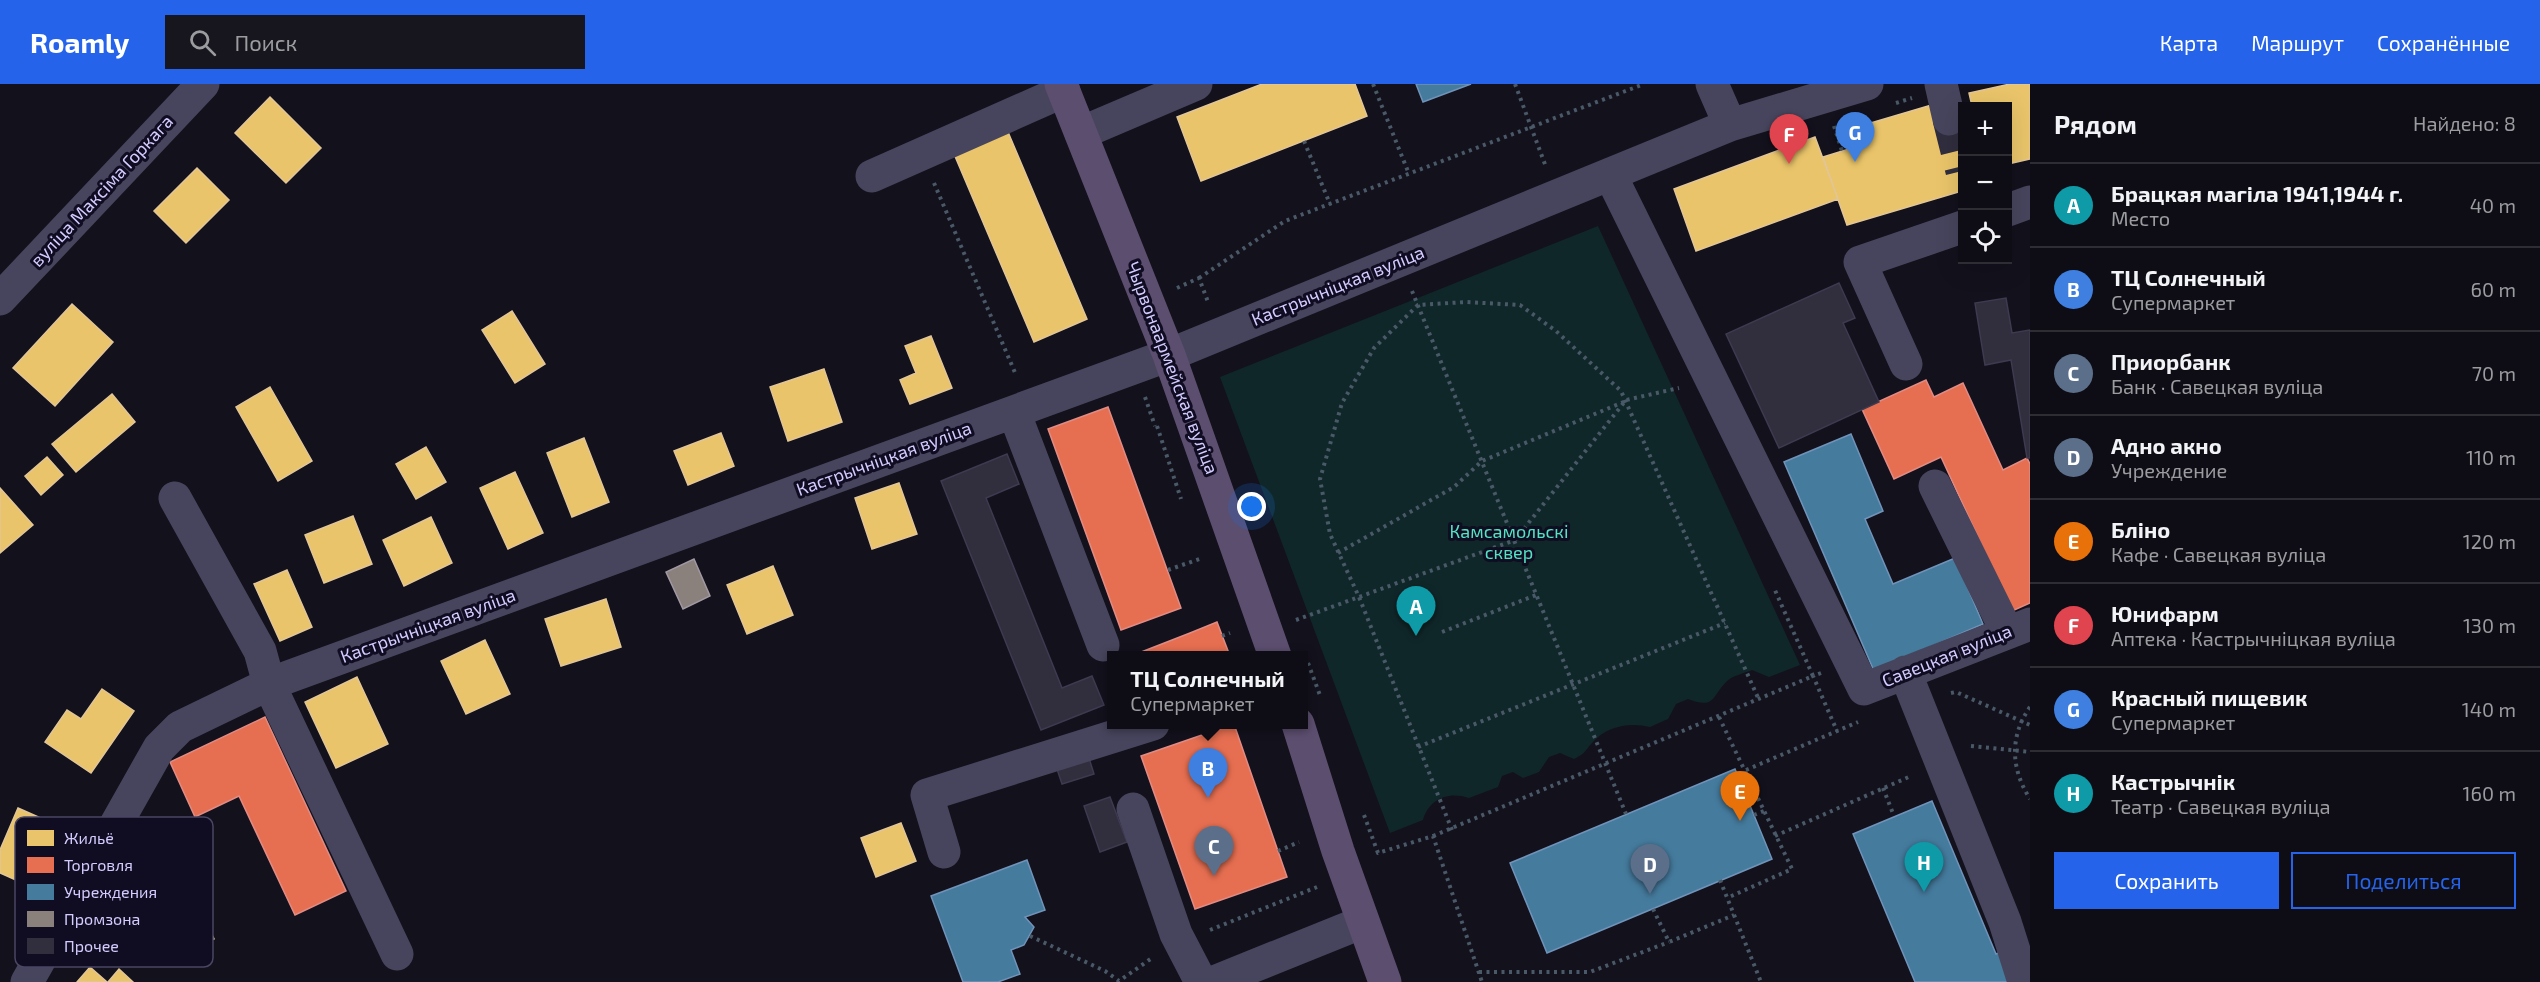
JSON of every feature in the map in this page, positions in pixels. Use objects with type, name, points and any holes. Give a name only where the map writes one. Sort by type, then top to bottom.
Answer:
[{"type":"main road","name":"Чырвонаармейская вуліца","points":[[1063,88],[1287,651]]},
{"type":"main road","points":[[1311,716],[1363,922],[1385,982]]},
{"type":"street","name":"вуліца Максіма Горкага","points":[[0,299],[203,84]]},
{"type":"street","points":[[1081,133],[1196,84]]},
{"type":"street","points":[[1712,84],[1730,125]]},
{"type":"street","points":[[872,176],[1063,88]]},
{"type":"street","name":"Кастрычніцкая вуліца","points":[[120,817],[159,748],[180,727],[269,684],[1169,355],[1730,125],[1824,100],[1877,94]]},
{"type":"street","name":"Савецкая вуліца","points":[[1610,174],[1864,689],[2018,628]]},
{"type":"street","points":[[2012,208],[2030,202]]},
{"type":"street","points":[[1906,364],[1860,262],[1958,228]]},
{"type":"street","points":[[1014,412],[1103,645]]},
{"type":"street","points":[[1935,486],[2018,628]]},
{"type":"street","points":[[175,498],[260,651],[269,684],[397,954]]},
{"type":"street","points":[[1905,672],[2005,922],[2024,982]]},
{"type":"street","points":[[944,852],[927,795],[1137,729]]},
{"type":"street","points":[[1133,808],[1176,934],[1201,982]]},
{"type":"street","points":[[1214,982],[1363,922]]},
{"type":"street","name":"Кастрычніцкая вуліца","points":[[27,982],[35,967]]},
{"type":"path","points":[[1373,84],[1408,174]]},
{"type":"path","points":[[1515,84],[1558,196]]},
{"type":"path","points":[[1170,291],[1199,278],[1285,221],[1643,84]]},
{"type":"path","points":[[1877,94],[1944,98]]},
{"type":"path","points":[[1824,100],[1842,151]]},
{"type":"path","points":[[1304,141],[1330,204]]},
{"type":"path","points":[[922,154],[1018,378]]},
{"type":"path","points":[[1199,278],[1211,310]]},
{"type":"path","points":[[1409,282],[1604,765],[1626,814]]},
{"type":"path","points":[[1452,830],[1359,597],[1330,534],[1320,479],[1342,403],[1374,348],[1418,305],[1466,302],[1520,305],[1556,331],[1621,392],[1759,700]]},
{"type":"path","points":[[1338,553],[1454,487],[1482,461],[1626,400],[1683,387]]},
{"type":"path","points":[[1292,621],[1515,540],[1626,400]]},
{"type":"path","points":[[1168,570],[1202,558]]},
{"type":"path","points":[[1361,806],[1378,853],[1452,830],[1813,676],[1769,577]]},
{"type":"path","points":[[1442,632],[1536,595]]},
{"type":"path","points":[[1418,747],[1573,686],[1725,622]]},
{"type":"path","points":[[1222,636],[1230,633]]},
{"type":"path","points":[[2030,707],[2018,729],[2013,751],[2022,786],[2030,799]]},
{"type":"path","points":[[1719,717],[1792,869],[1727,898]]},
{"type":"path","points":[[1775,836],[1942,760],[1962,747],[2030,752]]},
{"type":"path","points":[[1883,788],[1894,816]]},
{"type":"path","points":[[1754,815],[1764,811]]},
{"type":"path","points":[[1433,836],[1482,982]]},
{"type":"path","points":[[1278,851],[1303,840]]},
{"type":"path","points":[[1720,880],[1761,982]]},
{"type":"path","points":[[1653,909],[1670,942]]},
{"type":"path","points":[[1479,972],[1590,972],[1734,915]]},
{"type":"green space","name":"Камсамольскі сквер","points":[[1598,226],[1800,665],[1769,677],[1752,670],[1735,676],[1728,680],[1715,697],[1708,702],[1688,699],[1676,704],[1668,719],[1650,727],[1627,725],[1611,729],[1598,737],[1583,754],[1574,759],[1560,753],[1549,757],[1539,772],[1523,778],[1513,772],[1502,776],[1498,787],[1469,798],[1447,796],[1440,798],[1430,807],[1423,820],[1390,833],[1220,377]]},
{"type":"building: Жильё","points":[[1262,84],[1355,84],[1367,116],[1201,181],[1177,117]]},
{"type":"building: Жильё","points":[[2010,84],[2030,84],[2030,159],[2012,163],[2012,102],[1971,102],[1969,93]]},
{"type":"building: Жильё","points":[[270,97],[321,148],[286,183],[235,133]]},
{"type":"building: Жильё","points":[[1938,103],[1958,113],[1958,192],[1847,225],[1823,157],[1862,145],[1857,127]]},
{"type":"building: Жильё","points":[[1008,132],[1087,319],[1034,342],[954,154]]},
{"type":"building: Жильё","points":[[1815,137],[1838,199],[1696,251],[1674,189]]},
{"type":"building: Жильё","points":[[197,168],[229,200],[186,243],[154,211]]},
{"type":"building: Жильё","points":[[72,304],[113,342],[55,406],[13,368]]},
{"type":"building: Жильё","points":[[512,311],[545,364],[515,383],[482,330]]},
{"type":"building: Жильё","points":[[931,336],[952,388],[910,404],[900,380],[916,373],[905,346]]},
{"type":"building: Жильё","points":[[824,369],[842,422],[788,441],[770,387]]},
{"type":"building: Жильё","points":[[270,387],[312,461],[278,481],[236,407]]},
{"type":"building: Жильё","points":[[112,394],[135,422],[76,472],[52,444]]},
{"type":"building: Жильё","points":[[721,433],[734,466],[688,485],[674,451]]},
{"type":"building: Жильё","points":[[584,438],[609,502],[572,517],[547,453]]},
{"type":"building: Жильё","points":[[426,447],[446,482],[416,499],[396,464]]},
{"type":"building: Жильё","points":[[47,457],[63,475],[41,495],[25,476]]},
{"type":"building: Жильё","points":[[515,472],[543,533],[508,549],[480,488]]},
{"type":"building: Жильё","points":[[899,483],[917,534],[872,549],[855,498]]},
{"type":"building: Жильё","points":[[0,488],[33,525],[0,553]]},
{"type":"building: Жильё","points":[[353,516],[372,564],[324,583],[305,535]]},
{"type":"building: Жильё","points":[[431,517],[452,563],[404,586],[383,540]]},
{"type":"building: Жильё","points":[[773,566],[793,615],[747,634],[727,585]]},
{"type":"building: Жильё","points":[[287,570],[312,627],[280,641],[254,584]]},
{"type":"building: Жильё","points":[[606,599],[621,647],[561,666],[545,619]]},
{"type":"building: Жильё","points":[[485,640],[510,694],[466,714],[441,661]]},
{"type":"building: Жильё","points":[[357,677],[388,744],[336,768],[305,702]]},
{"type":"building: Жильё","points":[[102,689],[134,711],[91,773],[45,742],[67,710],[81,719]]},
{"type":"building: Жильё","points":[[18,808],[38,817],[15,817],[15,880],[0,873],[0,850]]},
{"type":"building: Жильё","points":[[901,823],[916,861],[876,877],[861,838]]},
{"type":"building: Жильё","points":[[90,967],[107,982],[77,982]]},
{"type":"building: Жильё","points":[[119,969],[133,982],[108,982]]},
{"type":"building: Торговля","points":[[1926,380],[1934,397],[1963,383],[2003,470],[2027,458],[2030,464],[2030,603],[2012,611],[1941,457],[1894,479],[1862,409]]},
{"type":"building: Торговля","points":[[1108,407],[1181,608],[1121,630],[1048,429]]},
{"type":"building: Торговля","points":[[1217,622],[1228,651],[1144,651]]},
{"type":"building: Торговля","points":[[265,717],[346,891],[295,915],[239,796],[195,817],[170,762]]},
{"type":"building: Торговля","points":[[1219,729],[1236,729],[1287,877],[1195,909],[1141,756]]},
{"type":"building: Учреждения","points":[[1416,84],[1471,84],[1423,102]]},
{"type":"building: Учреждения","points":[[1851,434],[1883,511],[1865,519],[1893,584],[1955,558],[1983,624],[1874,671],[1784,462]]},
{"type":"building: Учреждения","points":[[1735,769],[1772,859],[1547,953],[1510,863]]},
{"type":"building: Учреждения","points":[[1932,801],[1996,954],[2006,950],[2008,982],[1915,982],[1853,834]]},
{"type":"building: Учреждения","points":[[1027,860],[1045,910],[1025,917],[1034,927],[1024,945],[1011,950],[1020,974],[998,982],[963,982],[931,896]]},
{"type":"building: Промзона","points":[[694,559],[710,596],[683,609],[666,572]]},
{"type":"building: Прочее","points":[[1839,283],[1855,318],[1843,323],[1879,402],[1779,448],[1726,334]]},
{"type":"building: Прочее","points":[[2006,298],[2012,333],[2030,330],[2030,458],[2027,458],[2011,360],[1985,365],[1975,303]]},
{"type":"building: Прочее","points":[[1007,454],[1019,484],[986,498],[1062,688],[1092,676],[1104,705],[1041,730],[941,481]]},
{"type":"building: Прочее","points":[[1088,755],[1094,774],[1062,784],[1056,766]]},
{"type":"building: Прочее","points":[[1110,797],[1127,842],[1100,852],[1084,806]]},
{"type":"tunnel","points":[[1949,119],[1958,156]]},
{"type":"place","name":"Красный пищевик","points":[[1855,162]]},
{"type":"place","name":"Юнифарм","points":[[1789,164]]},
{"type":"place","name":"Брацкая магіла 1941,1944 г.","points":[[1416,636]]},
{"type":"place","name":"ТЦ Солнечный","points":[[1208,798]]},
{"type":"place","name":"Бліно","points":[[1740,821]]},
{"type":"place","name":"Приорбанк","points":[[1214,876]]},
{"type":"place","name":"Кастрычнік","points":[[1924,892]]},
{"type":"place","name":"Адно акно","points":[[1650,894]]}]
